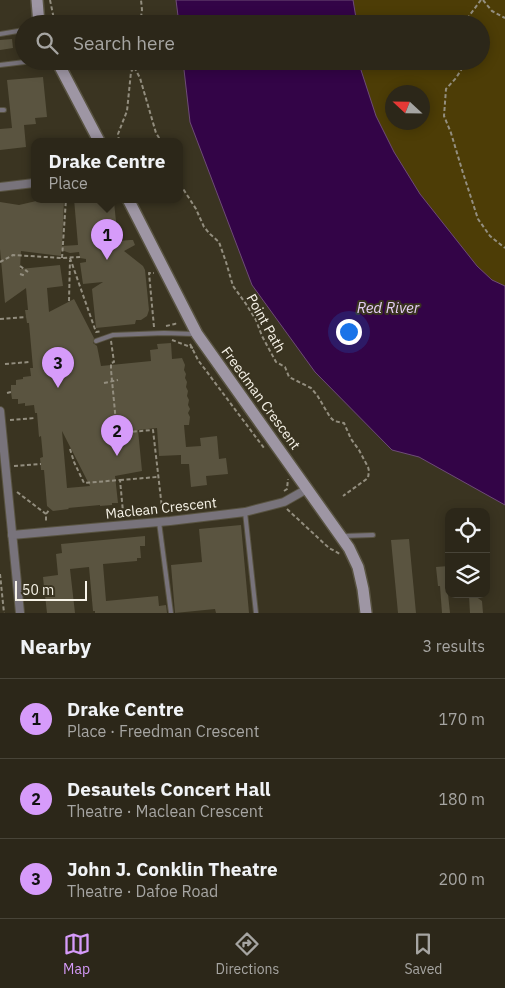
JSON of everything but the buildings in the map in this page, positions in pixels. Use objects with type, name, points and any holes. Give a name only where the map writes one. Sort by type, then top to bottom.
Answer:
[{"type":"street","points":[[37,0],[38,15]]},
{"type":"street","points":[[62,70],[97,138]]},
{"type":"street","points":[[0,187],[31,183]]},
{"type":"street","name":"Freedman Crescent","points":[[130,203],[197,334],[349,548],[358,567],[364,589],[366,613]]},
{"type":"street","points":[[0,411],[3,466],[20,613]]},
{"type":"street","name":"Maclean Crescent","points":[[12,535],[159,522],[245,512],[284,502],[307,489]]},
{"type":"lane","points":[[0,34],[15,32]]},
{"type":"lane","points":[[0,65],[15,63]]},
{"type":"lane","points":[[96,341],[110,336],[164,333],[197,334]]},
{"type":"lane","points":[[245,512],[256,611],[262,608]]},
{"type":"lane","points":[[159,522],[171,613]]},
{"type":"lane","points":[[341,536],[373,535]]},
{"type":"lane","points":[[250,552],[257,551]]},
{"type":"lane","points":[[253,580],[259,580]]},
{"type":"path","points":[[50,0],[53,15]]},
{"type":"path","points":[[141,0],[141,15]]},
{"type":"path","points":[[470,15],[482,0],[492,11],[505,18]]},
{"type":"path","points":[[119,138],[118,134],[126,111],[132,70]]},
{"type":"path","points":[[136,70],[140,78],[158,138]]},
{"type":"path","points":[[461,70],[446,89],[444,116],[478,219],[490,236],[505,248]]},
{"type":"path","name":"Point Path","points":[[183,189],[196,209],[204,227],[219,242],[233,286],[256,320],[276,362],[284,367],[289,377],[310,388],[317,395],[334,421],[344,423],[351,439],[362,454],[369,471],[368,478],[343,496]]},
{"type":"path","points":[[62,258],[66,203]]},
{"type":"path","points":[[12,251],[13,255]]},
{"type":"path","points":[[0,262],[13,255],[62,258],[80,257]]},
{"type":"path","points":[[69,301],[70,258]]},
{"type":"path","points":[[70,258],[96,332],[104,330]]},
{"type":"path","points":[[20,266],[28,272]]},
{"type":"path","points":[[154,273],[149,273],[154,327]]},
{"type":"path","points":[[20,274],[26,276]]},
{"type":"path","points":[[0,319],[26,317]]},
{"type":"path","points":[[110,336],[114,362],[111,363],[111,370],[116,433],[153,430],[162,508]]},
{"type":"path","points":[[166,339],[193,348]]},
{"type":"path","points":[[5,364],[29,362]]},
{"type":"path","points":[[104,383],[118,380]]},
{"type":"path","points":[[7,393],[11,392]]},
{"type":"path","points":[[10,420],[35,418]]},
{"type":"path","points":[[70,449],[84,483],[158,476]]},
{"type":"path","points":[[14,466],[41,464]]},
{"type":"path","points":[[120,480],[123,512]]},
{"type":"path","points":[[17,492],[46,514]]},
{"type":"path","points":[[282,510],[288,508],[329,548],[340,553]]},
{"type":"path","points":[[46,521],[46,514],[50,509]]},
{"type":"path","points":[[0,574],[4,613]]},
{"type":"path","points":[[30,593],[40,592]]},
{"type":"shaded area","points":[[353,0],[505,0],[505,296],[447,243],[366,105],[362,70],[490,70],[490,15],[356,15]]},
{"type":"water","points":[[176,0],[353,0],[356,15],[178,15]]},
{"type":"water","name":"Red River","points":[[184,70],[361,70],[376,116],[394,152],[420,194],[477,266],[492,280],[505,286],[505,505],[419,457],[392,450],[315,372],[252,285],[190,122]]},
{"type":"place","name":"Drake Centre","points":[[107,260]]},
{"type":"place","name":"John J. Conklin Theatre","points":[[58,388]]},
{"type":"place","name":"Desautels Concert Hall","points":[[117,456]]}]
